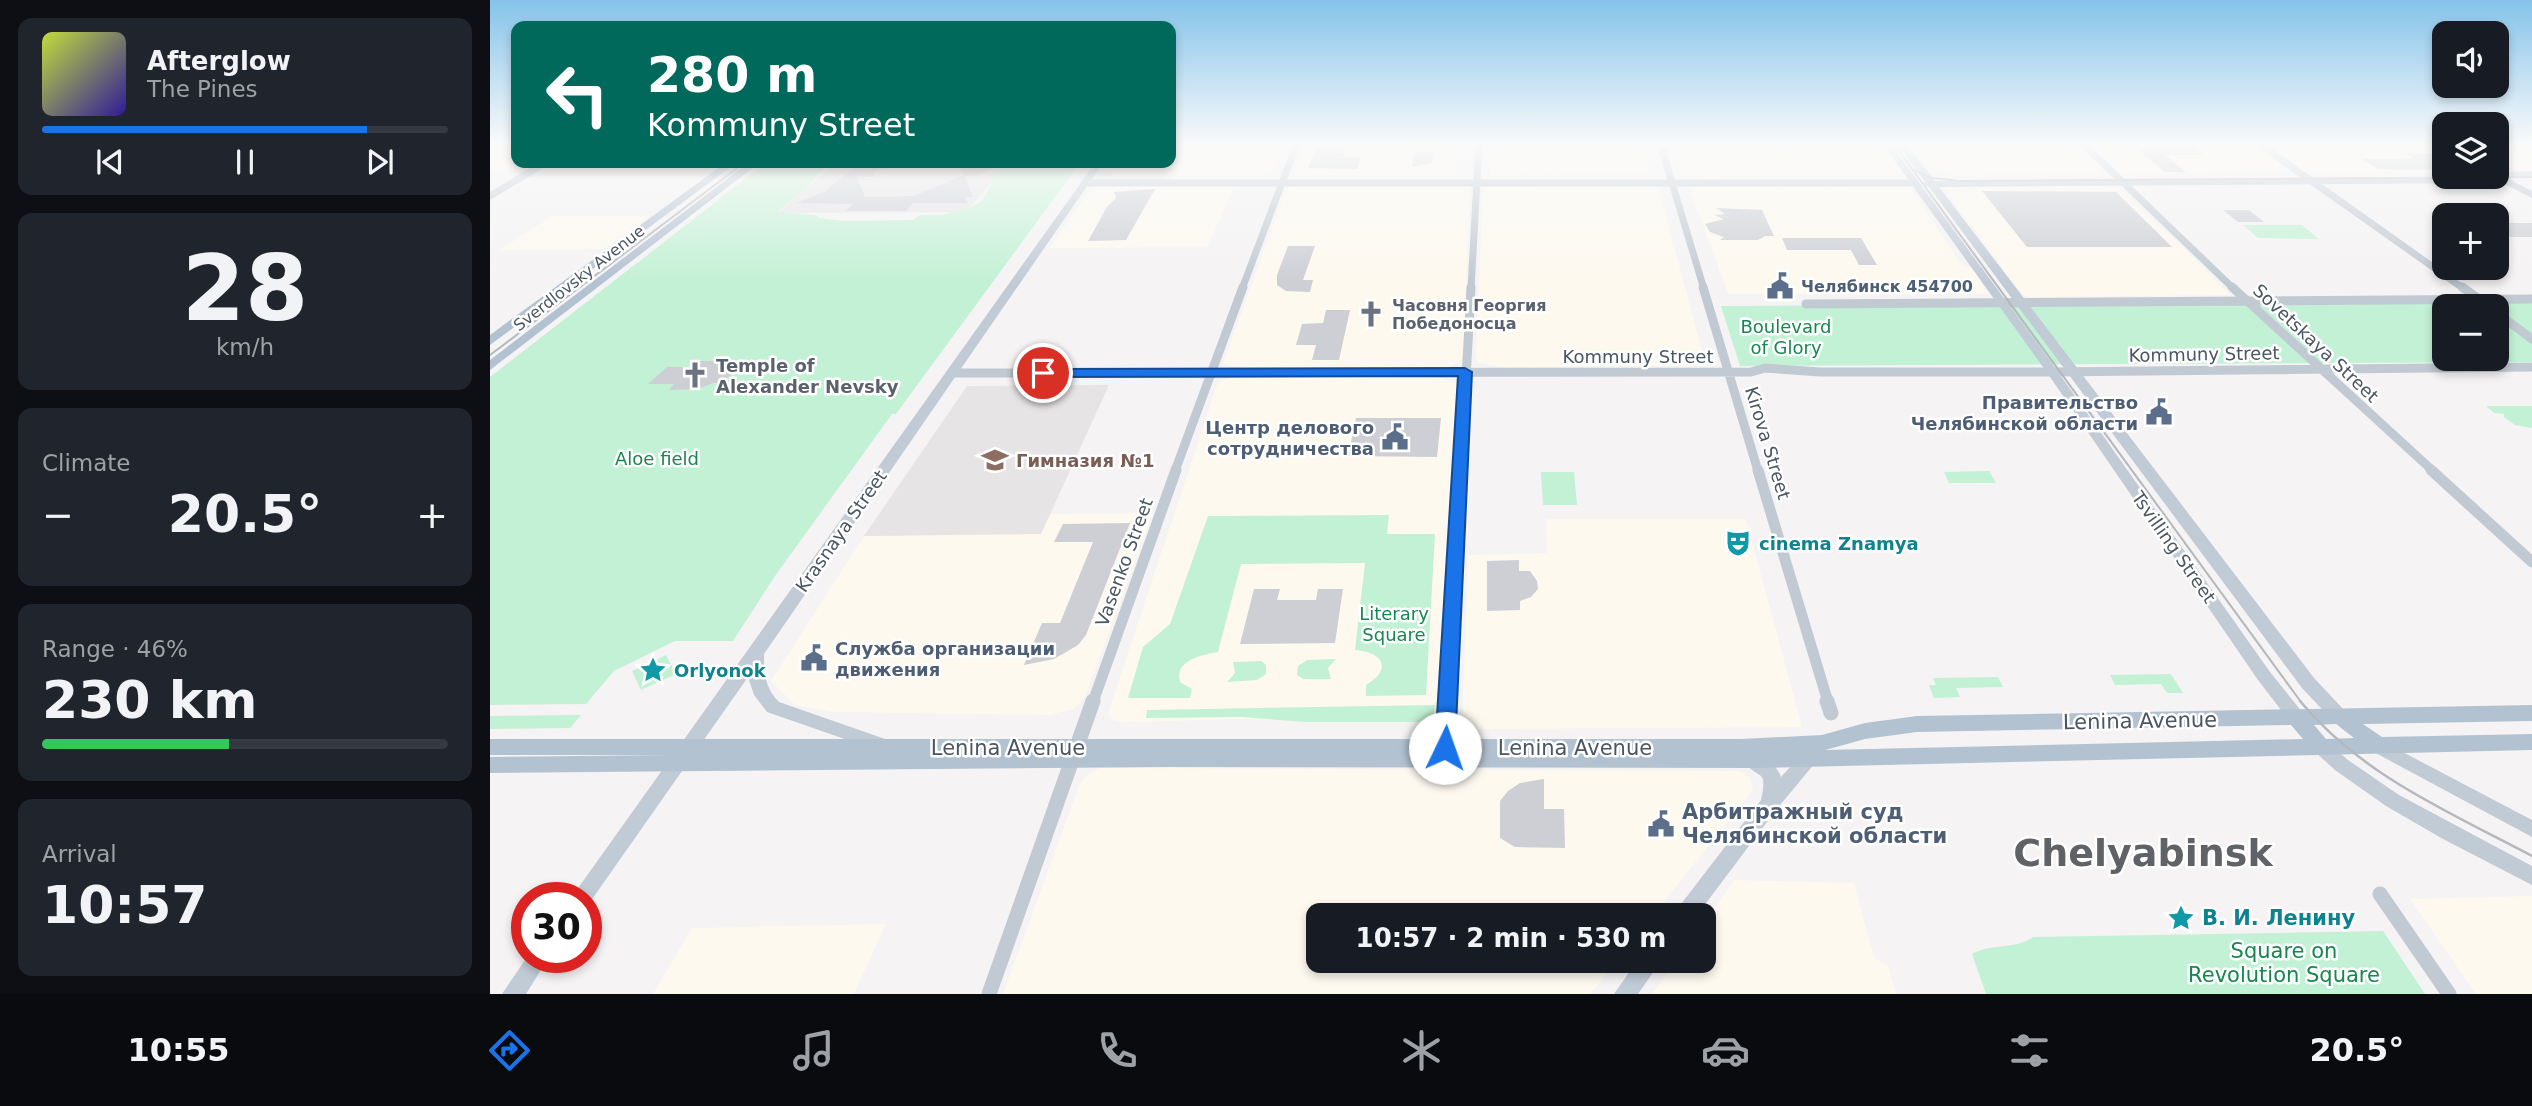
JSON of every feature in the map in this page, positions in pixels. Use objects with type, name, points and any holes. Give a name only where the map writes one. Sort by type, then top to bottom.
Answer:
[{"type":"main road","name":"Sverdlovsky Avenue","points":[[494,337],[696,189]]},
{"type":"main road","name":"Sverdlovsky Avenue","points":[[490,366],[720,189]]},
{"type":"main road","name":"Krasnaya Street","points":[[592,882],[1080,189]]},
{"type":"main road","name":"Tsvilling Street","points":[[1927,189],[2001,302],[2264,677],[2320,746],[2339,765],[2369,785],[2532,876]]},
{"type":"main road","name":"Tsvilling Street","points":[[1929,189],[2020,301],[2308,683],[2339,716],[2376,744],[2532,829]]},
{"type":"main road","points":[[756,652],[756,680],[762,697],[773,707],[893,748]]},
{"type":"main road","name":"Lenina Avenue","points":[[490,765],[893,748],[1076,753],[1753,760],[1815,751],[1865,731],[1917,724],[2532,713]]},
{"type":"main road","name":"Lenina Avenue","points":[[490,747],[682,755],[1445,748],[1741,747],[1815,751],[2532,742]]},
{"type":"main road","points":[[1694,903],[1769,804],[1815,751]]},
{"type":"main road","points":[[1753,760],[1769,770],[1775,785],[1769,804]]},
{"type":"main road","points":[[513,994],[528,973]]},
{"type":"main road","points":[[1625,994],[1641,973]]},
{"type":"street","name":"Vasenko Street","points":[[989,994],[1210,373],[1281,189]]},
{"type":"street","points":[[1445,748],[1476,189]]},
{"type":"street","name":"Kirova Street","points":[[1673,189],[1831,713]]},
{"type":"street","name":"Sovetskaya Street","points":[[2132,189],[2246,300],[2532,562]]},
{"type":"street","points":[[2322,189],[2472,294]]},
{"type":"street","points":[[1806,304],[2432,299]]},
{"type":"street","points":[[2509,299],[2532,299]]},
{"type":"street","points":[[2509,322],[2532,339]]},
{"type":"street","name":"Kommuny Street","points":[[952,373],[1752,372],[1765,368],[1820,372],[2073,372],[2532,367]]},
{"type":"street","points":[[2380,894],[2449,994]]},
{"type":"shaded area","points":[[805,189],[986,189],[966,212],[777,213]]},
{"type":"shaded area","points":[[1090,189],[1233,189],[1207,247],[1050,248]]},
{"type":"shaded area","points":[[1286,189],[1470,189],[1463,359],[1448,368],[1243,368],[1223,364]]},
{"type":"shaded area","points":[[1483,189],[1659,189],[1706,366],[1500,367],[1479,363],[1476,359]]},
{"type":"shaded area","points":[[1690,189],[1912,189],[1962,266],[1971,267],[1988,294],[1728,294]]},
{"type":"shaded area","points":[[1950,189],[2120,189],[2185,249],[2230,295],[2023,295],[1949,196]]},
{"type":"shaded area","points":[[552,216],[650,216],[604,249],[500,250]]},
{"type":"shaded area","points":[[1232,377],[1437,377],[1455,382],[1457,387],[1436,702],[1427,714],[1129,722],[1114,721],[1108,713],[1217,385],[1220,381]]},
{"type":"shaded area","name":"Гимназия №1","points":[[1109,385],[1041,534],[864,536],[967,386]]},
{"type":"shaded area","points":[[1153,513],[1086,695],[1074,709],[1049,715],[832,712],[795,705],[771,681],[864,536],[1040,534],[1051,514]]},
{"type":"shaded area","points":[[1546,519],[1746,519],[1802,727],[1478,729],[1469,726],[1463,718],[1468,555],[1547,553]]},
{"type":"shaded area","points":[[1099,768],[1740,771],[1750,777],[1753,790],[1663,903],[1306,903],[1306,973],[1607,973],[1590,994],[1003,994],[1079,786],[1085,777]]},
{"type":"shaded area","points":[[1734,880],[1854,883],[1874,958],[1888,966],[1896,994],[1652,994],[1667,973],[1716,973],[1716,906]]},
{"type":"shaded area","points":[[2532,896],[2532,994],[2476,994],[2410,899]]},
{"type":"shaded area","points":[[886,924],[854,994],[653,994],[692,928]]},
{"type":"green space","name":"Aloe field","points":[[732,189],[805,189],[777,212],[844,221],[913,220],[920,215],[941,215],[970,208],[982,201],[988,189],[1061,189],[896,414],[892,414],[775,576],[733,641],[675,641],[614,671],[586,704],[490,705],[490,377]]},
{"type":"green space","points":[[2243,225],[2302,225],[2319,239],[2258,238]]},
{"type":"green space","name":"Boulevard of Glory","points":[[2509,301],[2532,301],[2532,362],[2509,362]]},
{"type":"green space","name":"Boulevard of Glory","points":[[2432,302],[2432,363],[1740,366],[1721,306]]},
{"type":"green space","points":[[2486,406],[2532,406],[2532,428],[2515,425],[2504,417],[2504,414],[2494,413]]},
{"type":"green space","points":[[1989,471],[1996,483],[1949,483],[1944,472]]},
{"type":"green space","points":[[1541,472],[1574,472],[1577,505],[1543,505]]},
{"type":"green space","name":"Literary Square","points":[[1389,515],[1387,534],[1435,534],[1426,695],[1366,696],[1366,685],[1380,673],[1382,667],[1378,658],[1372,654],[1355,650],[1365,563],[1241,564],[1218,652],[1191,660],[1181,668],[1180,682],[1192,689],[1190,698],[1128,698],[1143,647],[1170,624],[1208,516]]},
{"type":"green space","points":[[666,655],[676,674],[641,690],[632,671]]},
{"type":"green space","points":[[1336,659],[1328,668],[1331,679],[1303,679],[1297,675],[1298,666],[1307,660]]},
{"type":"green space","points":[[1261,661],[1266,665],[1266,674],[1257,680],[1227,682],[1235,673],[1233,662]]},
{"type":"green space","points":[[2171,674],[2183,693],[2167,693],[2161,684],[2115,685],[2110,675]]},
{"type":"green space","points":[[1998,677],[2003,687],[1956,688],[1960,697],[1934,698],[1929,685],[1936,685],[1933,678]]},
{"type":"green space","points":[[1435,705],[1434,716],[1422,722],[1306,722],[1242,717],[1146,718],[1147,710]]},
{"type":"green space","points":[[581,715],[570,728],[490,729],[490,716]]},
{"type":"green space","name":"Square on Revolution Square","points":[[2383,931],[2425,994],[1986,994],[1972,954],[2019,944],[2033,937]]},
{"type":"building","points":[[827,189],[862,189],[865,197],[914,196],[930,189],[970,189],[973,197],[965,197],[968,203],[913,203],[906,211],[846,211],[853,204],[797,203]]},
{"type":"building","points":[[1155,189],[1126,240],[1088,241],[1107,207],[1116,198],[1114,192]]},
{"type":"building","points":[[1982,191],[2116,192],[2172,247],[2027,247]]},
{"type":"building","points":[[1716,208],[1762,210],[1774,236],[1765,236],[1758,240],[1720,240],[1724,237],[1710,232],[1705,224],[1724,219],[1714,215],[1725,214]]},
{"type":"building","points":[[2223,210],[2249,210],[2264,222],[2238,222]]},
{"type":"building","points":[[2509,223],[2532,223],[2532,237],[2509,237]]},
{"type":"building","points":[[1782,238],[1861,238],[1877,265],[1859,265],[1851,250],[1787,250]]},
{"type":"building","points":[[1288,246],[1315,246],[1303,280],[1313,280],[1310,292],[1286,291],[1277,285],[1277,275]]},
{"type":"building","points":[[1326,310],[1350,310],[1339,360],[1312,360],[1316,345],[1296,345],[1302,324],[1323,323]]},
{"type":"building","name":"Temple of Alexander Nevsky","points":[[699,361],[728,361],[734,367],[733,373],[721,383],[698,389],[669,390],[674,384],[648,384],[667,367],[693,367]]},
{"type":"building","name":"Центр делового сотрудничества","points":[[1356,418],[1441,418],[1437,457],[1348,456]]},
{"type":"building","points":[[1130,523],[1086,635],[1078,645],[1054,659],[1024,665],[1042,623],[1060,623],[1093,542],[1054,542],[1063,524]]},
{"type":"building","points":[[1519,560],[1519,571],[1530,571],[1537,581],[1538,589],[1531,597],[1520,601],[1520,610],[1487,611],[1487,561]]},
{"type":"building","points":[[1254,589],[1280,589],[1277,600],[1316,600],[1318,589],[1343,589],[1335,643],[1240,644]]},
{"type":"building","points":[[1544,779],[1544,809],[1564,809],[1565,848],[1515,847],[1500,838],[1500,801],[1520,783]]},
{"type":"tram line","points":[[490,355],[709,189]]},
{"type":"tram line","points":[[1927,189],[2301,702]]},
{"type":"tram line","points":[[2300,701],[2324,727],[2378,771],[2438,807],[2532,856]]},
{"type":"place","name":"Челябинск 454700","points":[[1780,286]]},
{"type":"place","name":"Часовня Георгия Победоносца","points":[[1371,314]]},
{"type":"place","name":"Temple of Alexander Nevsky","points":[[695,375]]},
{"type":"place","name":"Правительство Челябинской области","points":[[2159,412]]},
{"type":"place","name":"Центр делового сотрудничества","points":[[1395,437]]},
{"type":"place","name":"Гимназия №1","points":[[995,460]]},
{"type":"place","name":"cinema Znamya","points":[[1738,543]]},
{"type":"place","name":"Служба организации движения","points":[[814,658]]},
{"type":"place","name":"Orlyonok","points":[[653,670]]},
{"type":"place","name":"Арбитражный суд Челябинской области","points":[[1661,824]]},
{"type":"place","name":"В. И. Ленину","points":[[2181,918]]},
{"type":"district","name":"Chelyabinsk","points":[[2143,853]]},
{"type":"route","points":[[1043,373],[1465,372],[1445,748]]}]
